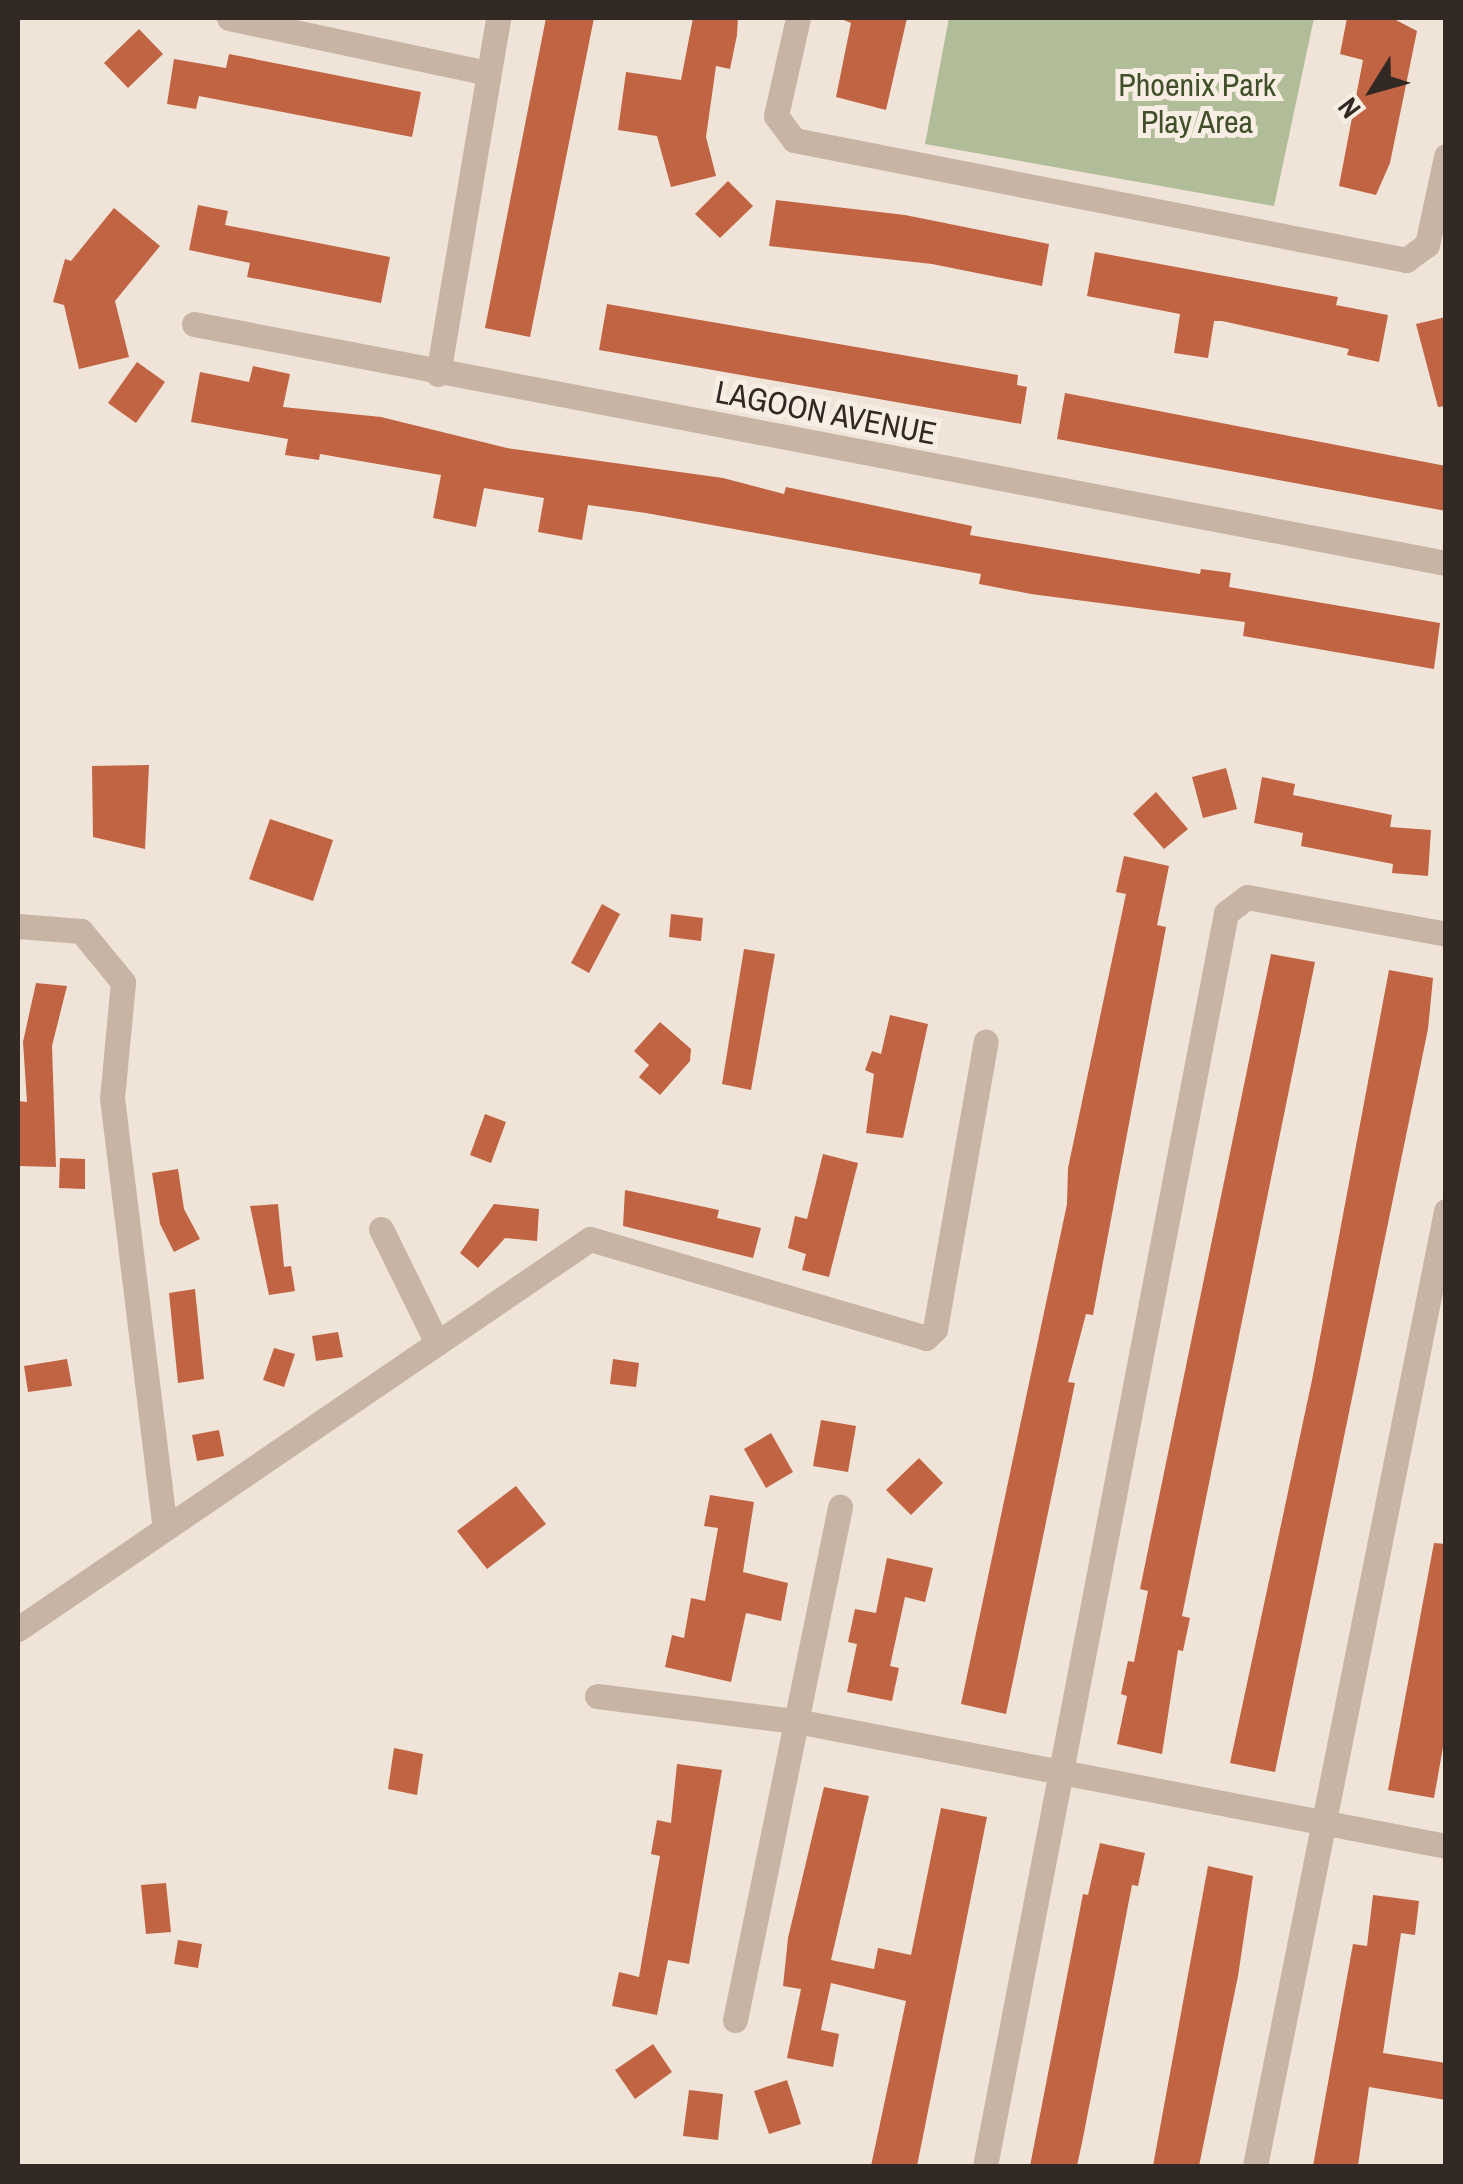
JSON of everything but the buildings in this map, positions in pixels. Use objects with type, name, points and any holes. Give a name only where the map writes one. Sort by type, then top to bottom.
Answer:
[{"type":"street","points":[[229,18],[487,72]]},
{"type":"street","points":[[438,374],[498,18]]},
{"type":"street","points":[[798,18],[776,116],[794,140],[1406,260],[1427,245],[1446,156]]},
{"type":"street","name":"LAGOON AVENUE","points":[[194,324],[438,374],[1446,563]]},
{"type":"street","points":[[985,2166],[1226,912],[1247,897],[1446,934]]},
{"type":"street","points":[[18,926],[81,931],[123,982],[112,1098],[165,1528]]},
{"type":"street","points":[[18,1629],[590,1239],[926,1338],[935,1329],[986,1042]]},
{"type":"street","points":[[1255,2166],[1446,1211]]},
{"type":"street","points":[[381,1229],[437,1343]]},
{"type":"street","points":[[734,2020],[840,1507]]},
{"type":"street","points":[[597,1696],[796,1722],[1446,1846]]},
{"type":"green space","name":"Phoenix Park Play Area","points":[[949,18],[1314,18],[1274,206],[925,144]]}]
